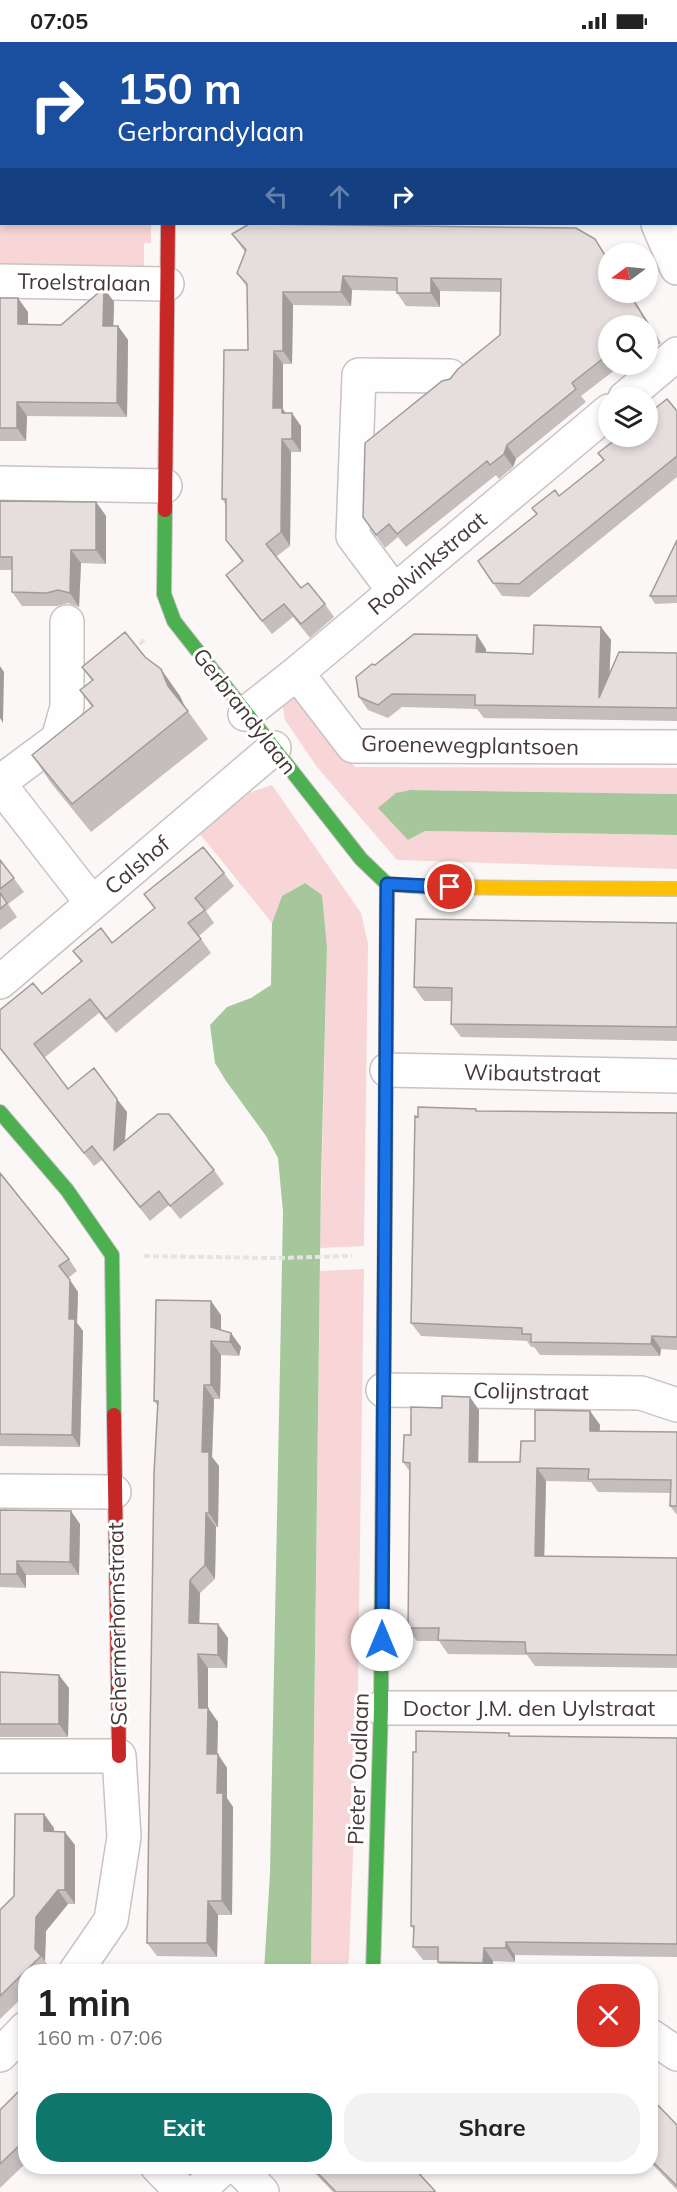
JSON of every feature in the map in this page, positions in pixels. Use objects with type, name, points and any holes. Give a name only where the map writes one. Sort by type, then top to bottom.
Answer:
[{"type":"street","name":"Gerbrandylaan","points":[[168,225],[164,594],[171,617],[361,859],[387,884]]},
{"type":"street","points":[[658,225],[677,268]]},
{"type":"street","name":"Troelstralaan","points":[[0,281],[167,284]]},
{"type":"street","points":[[638,387],[677,354]]},
{"type":"street","points":[[394,591],[353,536],[359,375],[450,376]]},
{"type":"street","name":"Roolvinkstraat","points":[[245,714],[598,420]]},
{"type":"street","points":[[0,483],[165,486]]},
{"type":"street","points":[[67,622],[67,707],[58,739],[0,784],[92,903]]},
{"type":"street","name":"Groenewegplantsoen","points":[[297,673],[353,746],[677,747]]},
{"type":"street","name":"Calshof","points":[[0,982],[274,748]]},
{"type":"street","points":[[387,884],[427,887],[677,889]]},
{"type":"street","name":"Pieter Oudlaan","points":[[373,1964],[381,1708],[387,884]]},
{"type":"street","name":"Wibautstraat","points":[[387,1070],[677,1076]]},
{"type":"street","points":[[0,1112],[68,1190],[112,1255]]},
{"type":"street","name":"Schermerhornstraat","points":[[112,1255],[119,1756]]},
{"type":"street","name":"Colijnstraat","points":[[383,1390],[641,1393],[677,1406]]},
{"type":"street","name":"Schermerhornstraat","points":[[0,1491],[114,1492]]},
{"type":"street","name":"Doctor J.M. den Uylstraat","points":[[381,1708],[677,1708]]},
{"type":"street","points":[[0,1756],[119,1756],[124,1837],[111,1920],[81,1964]]},
{"type":"street","points":[[0,2055],[18,2036]]},
{"type":"street","points":[[658,2041],[677,2055]]},
{"type":"street","points":[[165,2174],[182,2192]]},
{"type":"street","points":[[197,2192],[216,2174]]},
{"type":"street","points":[[245,2174],[262,2192]]},
{"type":"path","points":[[128,654],[171,617]]},
{"type":"path","points":[[112,1255],[275,1258],[342,1256]]},
{"type":"shaded area","points":[[0,225],[151,225],[151,243],[144,243],[144,266],[0,265]]},
{"type":"shaded area","points":[[299,694],[355,767],[677,768],[677,794],[411,790],[408,840],[425,831],[677,835],[677,869],[397,860],[317,767],[285,720],[283,707]]},
{"type":"shaded area","points":[[272,785],[361,913],[368,943],[364,1246],[320,1248],[327,947],[322,895],[304,883],[282,896],[272,923],[199,833],[249,793]]},
{"type":"shaded area","points":[[411,790],[677,794],[677,835],[425,831],[408,840],[378,808],[396,793]]},
{"type":"shaded area","points":[[305,883],[322,895],[327,947],[321,1182],[311,1964],[264,1964],[270,1873],[283,1212],[278,1158],[266,1136],[215,1063],[210,1025],[227,1007],[251,998],[271,985],[272,923],[282,896]]},
{"type":"shaded area","points":[[364,1269],[357,1750],[348,1964],[311,1964],[320,1271]]},
{"type":"building","points":[[247,225],[576,228],[595,239],[598,244],[598,303],[635,303],[643,315],[598,315],[598,362],[572,383],[576,389],[507,445],[504,454],[490,465],[487,461],[397,534],[389,524],[376,535],[363,517],[365,443],[442,381],[450,379],[458,369],[500,335],[501,279],[431,278],[431,293],[397,293],[397,278],[343,276],[341,292],[283,292],[283,351],[274,351],[273,408],[282,408],[282,413],[292,413],[292,439],[282,439],[281,532],[266,544],[301,588],[308,583],[325,604],[301,624],[284,604],[262,621],[226,575],[243,561],[226,540],[226,499],[222,499],[224,350],[248,350],[247,284],[237,273],[246,250],[232,234]]},
{"type":"building","points":[[104,288],[103,326],[118,326],[117,403],[17,402],[17,428],[0,428],[0,298],[18,298],[18,324],[61,325]]},
{"type":"building","points":[[667,399],[677,411],[677,456],[519,584],[493,583],[478,561],[537,514],[532,508],[555,490],[559,496],[604,460],[598,453],[606,447],[658,447],[658,406]]},
{"type":"building","points":[[0,501],[96,502],[96,550],[71,550],[70,593],[58,590],[47,593],[12,592],[12,557],[0,557]]},
{"type":"building","points":[[677,540],[677,596],[650,596],[667,561]]},
{"type":"building","points":[[534,625],[601,627],[599,698],[619,652],[677,653],[677,708],[475,705],[475,695],[392,694],[378,705],[359,697],[356,677],[414,634],[477,635],[476,652],[533,654]]},
{"type":"building","points":[[125,632],[145,657],[161,669],[168,686],[188,711],[72,804],[32,755],[93,706],[80,690],[93,680],[82,667]]},
{"type":"building","points":[[203,847],[224,873],[195,898],[205,910],[188,923],[201,939],[106,1019],[90,999],[34,1044],[68,1089],[94,1068],[117,1099],[114,1150],[158,1114],[169,1114],[214,1170],[170,1206],[159,1191],[140,1207],[92,1146],[84,1153],[0,1048],[0,1010],[33,983],[42,994],[82,961],[73,951],[101,928],[112,943],[155,908],[144,894]]},
{"type":"building","points":[[0,860],[14,878],[0,889]]},
{"type":"building","points":[[0,893],[7,903],[0,909]]},
{"type":"building","points":[[416,919],[677,923],[677,1027],[451,1024],[452,988],[414,987]]},
{"type":"building","points":[[418,1107],[476,1109],[476,1111],[677,1113],[677,1337],[652,1336],[651,1344],[531,1342],[531,1334],[522,1334],[522,1328],[411,1323],[415,1116],[418,1117]]},
{"type":"building","points":[[0,1173],[69,1259],[59,1266],[70,1280],[69,1319],[75,1319],[72,1435],[0,1434]]},
{"type":"building","points":[[156,1300],[211,1301],[211,1327],[231,1333],[230,1342],[211,1341],[211,1385],[204,1385],[202,1452],[209,1452],[209,1513],[206,1513],[205,1565],[190,1580],[189,1623],[218,1624],[218,1655],[198,1654],[199,1708],[208,1708],[207,1754],[218,1754],[217,1793],[223,1793],[222,1901],[208,1901],[207,1943],[147,1943],[154,1473],[158,1401],[154,1401]]},
{"type":"building","points":[[442,1396],[470,1397],[469,1462],[520,1462],[521,1441],[535,1441],[535,1410],[590,1411],[590,1431],[677,1432],[677,1506],[670,1506],[671,1480],[588,1479],[589,1469],[537,1468],[535,1556],[677,1558],[677,1655],[526,1653],[525,1642],[438,1640],[439,1628],[408,1628],[410,1463],[403,1462],[404,1435],[411,1435],[411,1407],[442,1408]]},
{"type":"building","points":[[0,1510],[71,1511],[70,1562],[17,1561],[17,1574],[0,1574]]},
{"type":"building","points":[[0,1672],[59,1675],[59,1724],[0,1724]]},
{"type":"building","points":[[416,1731],[509,1733],[509,1736],[677,1738],[677,1944],[506,1942],[506,1948],[484,1948],[483,1963],[438,1962],[438,1947],[413,1947],[414,1926],[411,1926],[413,1752],[416,1752]]},
{"type":"building","points":[[15,1814],[44,1814],[44,1831],[65,1832],[65,1890],[58,1890],[36,1917],[35,1949],[41,1956],[33,1964],[18,1964],[18,1978],[0,1996],[0,1910],[14,1896]]},
{"type":"building","points":[[18,2092],[18,2147],[0,2164],[0,2110]]},
{"type":"building","points":[[658,2105],[677,2125],[677,2186],[658,2167]]},
{"type":"building","points":[[319,2174],[419,2174],[435,2191],[433,2192],[336,2192]]},
{"type":"traffic: fast","points":[[165,510],[164,594],[174,621],[361,859],[387,884],[428,887]]},
{"type":"traffic: fast","points":[[385,1206],[387,884]]},
{"type":"traffic: fast","points":[[0,1112],[67,1190],[112,1255],[114,1415]]},
{"type":"traffic: fast","points":[[373,1964],[381,1708],[382,1555]]},
{"type":"traffic: slow","points":[[428,887],[677,889]]},
{"type":"traffic: slow","points":[[382,1555],[385,1206]]},
{"type":"traffic: jam","points":[[165,510],[168,225]]},
{"type":"traffic: jam","points":[[114,1415],[119,1756]]},
{"type":"route","points":[[382,1640],[387,884],[450,887]]}]
